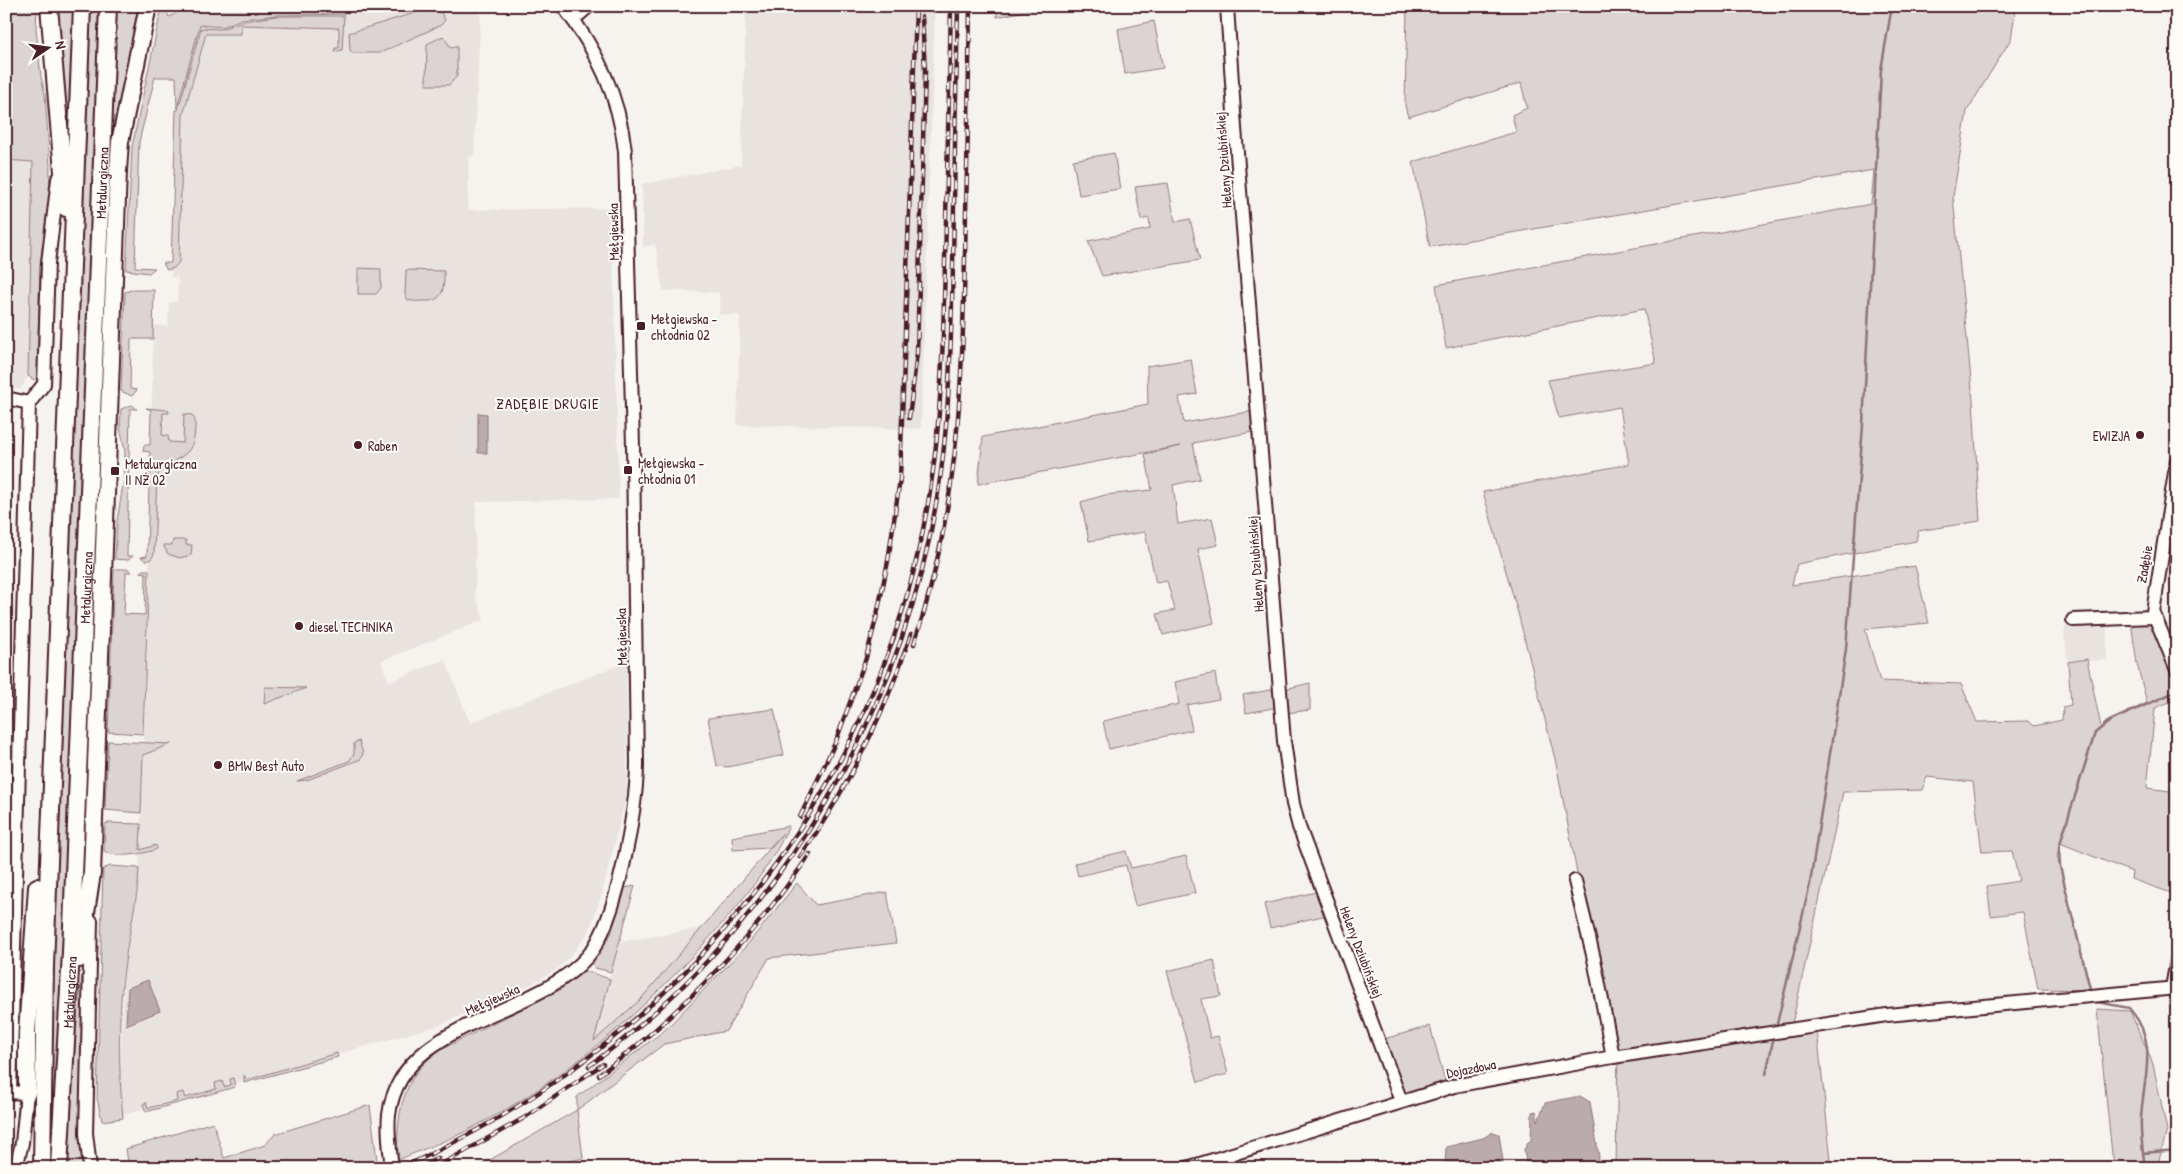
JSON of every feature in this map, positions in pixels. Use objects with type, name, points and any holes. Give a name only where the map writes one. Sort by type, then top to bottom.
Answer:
[{"type":"main road","points":[[49,6],[72,263]]},
{"type":"main road","name":"Metalurgiczna","points":[[42,1168],[45,983],[82,6]]},
{"type":"main road","name":"Metalurgiczna","points":[[59,1168],[68,1012],[108,6]]},
{"type":"main road","points":[[68,1012],[83,943],[92,873],[120,142],[148,6]]},
{"type":"main road","points":[[27,1093],[28,1033],[42,827],[53,771]]},
{"type":"street","name":"Mełgiewska","points":[[392,1168],[388,1131],[390,1108],[397,1086],[413,1063],[444,1038],[552,987],[577,968],[592,951],[610,913],[634,806],[637,780],[634,509],[626,165],[622,129],[612,90],[598,58],[564,6]]},
{"type":"street","points":[[574,19],[589,6]]},
{"type":"street","name":"Heleny Dziubińskiej","points":[[1227,6],[1284,741],[1292,797],[1302,836],[1401,1101]]},
{"type":"street","points":[[16,1168],[22,1143],[27,1093],[8,1092],[29,402],[44,384],[48,263],[58,183],[60,140]]},
{"type":"street","points":[[6,398],[29,402]]},
{"type":"street","name":"Zadębie","points":[[2177,460],[2154,601],[2154,617],[2177,670]]},
{"type":"street","points":[[2072,620],[2154,617]]},
{"type":"street","name":"Metalurgiczna","points":[[90,1168],[86,1133],[92,873]]},
{"type":"street","points":[[1575,881],[1594,959],[1613,1057]]},
{"type":"street","points":[[2174,988],[2177,960]]},
{"type":"street","name":"Dojazdowa","points":[[1187,1168],[1217,1163],[1401,1101],[1454,1086],[1613,1057],[1896,1014],[2174,988]]},
{"type":"shaded area","points":[[6,6],[37,6],[36,28],[41,77],[45,94],[50,166],[49,198],[40,265],[37,377],[34,380],[28,376],[33,162],[6,160]]},
{"type":"shaded area","points":[[54,6],[75,6],[68,204]]},
{"type":"shaded area","points":[[89,6],[103,6],[78,695],[52,1168],[46,1168],[55,811]]},
{"type":"shaded area","points":[[114,6],[138,6],[119,107],[113,162],[86,852],[76,960]]},
{"type":"shaded area","points":[[162,6],[173,6],[167,12],[169,17],[190,6],[344,6],[344,14],[276,15],[242,19],[222,27],[200,25],[177,108],[176,77],[155,77],[139,142],[135,267],[155,268],[149,273],[126,270],[132,147]]},
{"type":"shaded area","points":[[267,6],[481,6],[474,156],[469,157],[468,210],[612,208],[619,499],[476,502],[475,594],[484,620],[381,661],[389,682],[445,659],[470,723],[627,662],[627,793],[602,894],[589,931],[575,951],[559,968],[534,983],[437,1026],[123,1115],[119,1084],[125,963],[138,888],[140,851],[149,587],[153,325],[168,326],[169,302],[177,302],[178,277],[171,277],[176,106],[199,24]]},
{"type":"shaded area","points":[[437,6],[445,20],[441,25],[380,53],[352,53],[350,50],[349,33]]},
{"type":"shaded area","points":[[746,6],[935,6],[921,429],[737,425],[740,315],[719,315],[719,293],[663,290],[655,244],[643,247],[642,184],[741,165]]},
{"type":"shaded area","points":[[997,6],[1049,6],[997,17]]},
{"type":"shaded area","points":[[1407,6],[2016,6],[2011,39],[1967,111],[1953,197],[1973,400],[1980,521],[1918,531],[1916,541],[1797,564],[1792,585],[1915,566],[1929,623],[1865,629],[1880,681],[1961,684],[1977,722],[2029,721],[2034,726],[2062,720],[2063,707],[2071,705],[2068,662],[2087,659],[2101,727],[2106,722],[2147,703],[2137,664],[2131,622],[2154,623],[2177,684],[2177,699],[2155,708],[2147,788],[2177,792],[2177,895],[2131,879],[2132,872],[2060,843],[2057,856],[2091,990],[2038,989],[2023,912],[1991,916],[1987,886],[2019,881],[2012,851],[1982,852],[1973,782],[1927,777],[1922,790],[1843,792],[1792,1024],[1817,1030],[1831,1160],[1782,1168],[1616,1168],[1618,1049],[1581,894],[1556,763],[1518,613],[1483,492],[1629,464],[1620,407],[1559,418],[1548,380],[1656,363],[1644,309],[1446,348],[1436,285],[1871,204],[1874,170],[1430,247],[1413,162],[1516,132],[1512,115],[1527,108],[1521,83],[1408,117],[1405,106]]},
{"type":"shaded area","points":[[276,16],[344,16],[342,50],[335,52],[335,48],[339,48],[339,28],[241,25],[241,34],[206,34],[183,115],[179,262],[174,268],[167,270],[163,263],[171,263],[176,110],[178,110],[201,28],[221,29],[243,21]]},
{"type":"shaded area","points":[[1154,21],[1163,68],[1125,74],[1118,29]]},
{"type":"shaded area","points":[[443,36],[451,48],[457,46],[457,76],[449,85],[426,85],[427,44]]},
{"type":"shaded area","points":[[1114,153],[1120,189],[1079,195],[1073,160]]},
{"type":"shaded area","points":[[6,160],[33,161],[28,376],[21,389],[6,388]]},
{"type":"shaded area","points":[[1168,183],[1175,222],[1190,219],[1200,260],[1102,276],[1088,241],[1150,229],[1149,218],[1141,220],[1135,187]]},
{"type":"shaded area","points":[[358,268],[381,269],[381,288],[376,294],[358,294]]},
{"type":"shaded area","points":[[406,270],[444,271],[443,288],[440,296],[431,301],[408,300],[405,295]]},
{"type":"shaded area","points":[[132,290],[154,290],[153,339],[131,339],[130,389],[137,390],[132,396],[121,391],[125,292]]},
{"type":"shaded area","points":[[1191,359],[1197,394],[1179,397],[1184,423],[1254,411],[1258,431],[1193,443],[1200,479],[1173,485],[1178,524],[1212,518],[1218,545],[1198,549],[1214,623],[1163,635],[1157,614],[1175,610],[1167,581],[1156,583],[1145,532],[1089,541],[1081,502],[1105,495],[1152,490],[1145,454],[1181,446],[978,484],[983,437],[1148,404],[1147,366]]},
{"type":"shaded area","points":[[132,405],[137,409],[130,409],[127,556],[133,556],[128,560],[115,559],[117,522],[124,478],[125,451],[120,427],[121,409]]},
{"type":"shaded area","points":[[146,408],[168,410],[169,413],[163,413],[162,435],[168,436],[169,442],[183,443],[184,414],[192,415],[195,429],[194,440],[186,454],[168,465],[157,477],[154,554],[151,559],[146,561],[141,557],[147,556],[150,452],[143,451],[144,445],[150,445],[151,410]]},
{"type":"shaded area","points":[[478,413],[487,414],[487,453],[478,453]]},
{"type":"shaded area","points":[[173,540],[186,540],[186,545],[192,545],[191,555],[180,558],[168,554],[163,545],[172,545]]},
{"type":"shaded area","points":[[128,569],[132,572],[126,572],[124,614],[145,615],[146,573],[140,572],[149,570],[143,734],[108,732],[114,570]]},
{"type":"shaded area","points":[[2107,621],[2107,660],[2068,662],[2064,633],[2066,624]]},
{"type":"shaded area","points":[[1215,673],[1219,699],[1187,705],[1192,730],[1109,749],[1103,721],[1179,704],[1175,682]]},
{"type":"shaded area","points":[[1310,683],[1310,710],[1286,713],[1285,689]]},
{"type":"shaded area","points":[[265,687],[306,688],[264,704]]},
{"type":"shaded area","points":[[1275,689],[1278,707],[1246,713],[1243,695]]},
{"type":"shaded area","points":[[774,709],[784,755],[728,767],[717,766],[708,718]]},
{"type":"shaded area","points":[[108,741],[171,744],[143,755],[141,813],[105,810]]},
{"type":"shaded area","points":[[359,741],[363,753],[361,759],[307,780],[297,781],[349,761],[354,754],[354,743]]},
{"type":"shaded area","points":[[105,824],[141,824],[140,850],[156,845],[157,849],[145,853],[123,855],[104,851]]},
{"type":"shaded area","points":[[789,826],[761,875],[738,905],[675,974],[623,1024],[567,1069],[507,1109],[465,1132],[398,1160],[398,1128],[404,1099],[409,1085],[427,1061],[440,1050],[558,991],[585,971],[610,979],[594,1041],[641,999],[783,833],[769,848],[733,850],[732,837]]},
{"type":"shaded area","points":[[1126,851],[1131,868],[1186,856],[1195,893],[1135,906],[1126,865],[1078,876],[1075,863]]},
{"type":"shaded area","points":[[110,866],[139,868],[121,1000],[120,1079],[123,1118],[102,1121],[97,1098],[103,869]]},
{"type":"shaded area","points":[[797,883],[816,905],[887,892],[896,943],[769,958],[726,1031],[664,1044],[577,1110],[577,1097],[665,1030],[747,945]]},
{"type":"shaded area","points":[[635,886],[611,972],[595,968],[592,963],[611,934],[625,888]]},
{"type":"shaded area","points":[[1316,892],[1327,915],[1270,928],[1264,904]]},
{"type":"shaded area","points":[[702,928],[641,999],[593,1042],[619,942]]},
{"type":"shaded area","points":[[86,947],[80,1109],[82,1147],[86,1168],[66,1168],[78,1007]]},
{"type":"shaded area","points":[[1214,960],[1221,996],[1201,999],[1210,1038],[1218,1036],[1228,1074],[1198,1082],[1167,971]]},
{"type":"shaded area","points":[[148,980],[160,1011],[126,1025],[128,988]]},
{"type":"shaded area","points":[[2097,1009],[2130,1011],[2153,1064],[2167,1130],[2157,1168],[2116,1168],[2112,1154]]},
{"type":"shaded area","points":[[1430,1026],[1446,1084],[1415,1093],[1407,1093],[1401,1087],[1384,1039]]},
{"type":"shaded area","points":[[337,1053],[338,1057],[244,1083],[244,1075],[247,1080]]},
{"type":"shaded area","points":[[233,1078],[235,1087],[146,1112],[143,1104],[146,1102],[148,1108],[177,1101],[176,1094],[183,1092],[185,1098],[216,1089],[215,1083],[222,1081],[224,1087],[231,1085],[230,1079]]},
{"type":"shaded area","points":[[1580,1096],[1590,1102],[1599,1157],[1595,1168],[1527,1168],[1524,1150],[1528,1142],[1531,1141],[1532,1112],[1536,1111],[1538,1121],[1545,1103]]},
{"type":"shaded area","points":[[370,1105],[378,1168],[129,1168],[126,1149],[213,1122],[224,1158],[265,1145],[275,1134]]},
{"type":"shaded area","points":[[577,1110],[583,1158],[563,1163],[563,1168],[476,1168]]},
{"type":"shaded area","points":[[1493,1132],[1499,1134],[1504,1168],[1445,1168],[1446,1147],[1483,1138]]},
{"type":"waterway","points":[[1776,1028],[1810,884],[1846,649],[1863,425],[1881,70],[1892,6]]},
{"type":"waterway","points":[[2091,993],[2060,866],[2059,848],[2062,837],[2095,733],[2110,721],[2177,691]]},
{"type":"waterway","points":[[2092,1001],[2129,1008],[2144,1034],[2147,1047],[2147,1061],[2141,1124],[2145,1168]]},
{"type":"waterway","points":[[1766,1074],[1774,1036]]},
{"type":"waterway","points":[[2143,1153],[2177,1150]]},
{"type":"railway","points":[[800,817],[836,741],[866,658],[888,561],[900,479],[916,6]]},
{"type":"railway","points":[[402,1168],[512,1110],[547,1087],[620,1032],[686,970],[747,902],[800,828],[846,750],[883,667],[911,580],[934,463],[943,349],[951,6]]},
{"type":"railway","points":[[589,1066],[658,1010],[720,947],[776,878],[825,804],[866,726],[899,644],[925,559],[941,472],[946,421],[950,369],[958,6]]},
{"type":"railway","points":[[914,644],[929,595],[940,547],[955,452],[964,306],[970,6]]},
{"type":"railway","points":[[909,418],[917,353],[925,71],[922,17]]},
{"type":"railway","points":[[800,857],[834,804],[864,749],[901,663],[911,634]]},
{"type":"railway","points":[[599,1075],[659,1027],[714,973],[740,945],[810,854]]},
{"type":"railway","points":[[435,1168],[524,1118],[603,1064]]},
{"type":"railway","points":[[420,1168],[438,1158]]},
{"type":"place","name":"Mełgiewska - chłodnia 02","points":[[641,326]]},
{"type":"place","name":"EWIZJA","points":[[2140,435]]},
{"type":"place","name":"Raben","points":[[358,445]]},
{"type":"place","name":"Mełgiewska - chłodnia 01","points":[[628,470]]},
{"type":"place","name":"Metalurgiczna II NŻ 02","points":[[115,471]]},
{"type":"place","name":"diesel TECHNIKA","points":[[299,626]]},
{"type":"place","name":"BMW Best Auto","points":[[218,765]]},
{"type":"district","name":"ZADĘBIE DRUGIE","points":[[548,403]]}]
